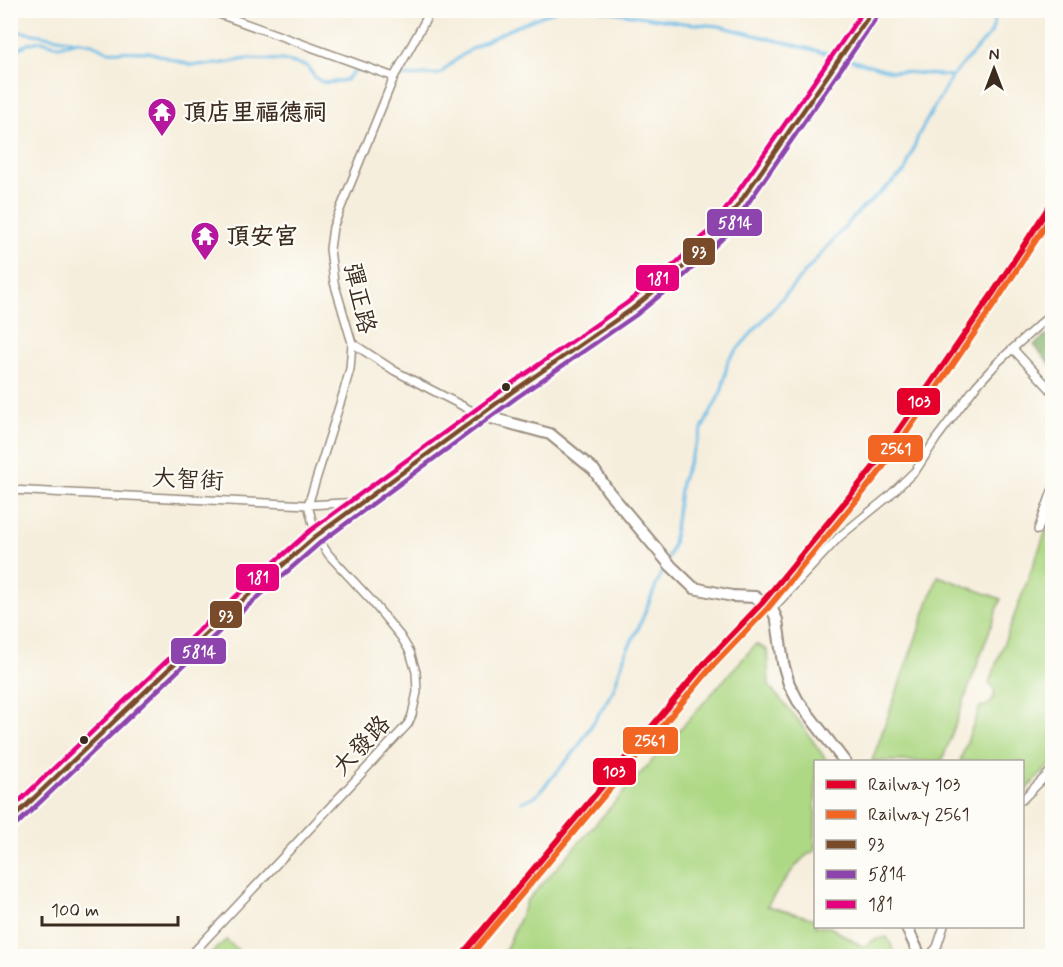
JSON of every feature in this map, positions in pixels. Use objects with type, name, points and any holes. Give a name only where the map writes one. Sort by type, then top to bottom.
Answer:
[{"type":"street","points":[[208,10],[394,77]]},
{"type":"street","name":"彈正路","points":[[308,505],[350,369],[352,343],[334,282],[330,249],[333,227],[394,77],[430,10]]},
{"type":"street","points":[[12,817],[221,619],[316,536],[480,415],[632,309],[681,268],[720,231],[873,10]]},
{"type":"street","points":[[772,609],[839,537],[888,497],[916,470],[976,386],[1053,312]]},
{"type":"street","points":[[352,343],[395,371],[480,415],[550,434],[594,470],[608,491],[667,561],[694,588],[732,596],[755,597],[772,609],[777,620],[783,663],[789,684],[798,701],[843,760]]},
{"type":"street","points":[[1013,349],[1053,392]]},
{"type":"street","name":"大智街","points":[[10,490],[308,505],[364,502]]},
{"type":"street","points":[[1038,530],[1053,491]]},
{"type":"street","points":[[308,505],[316,536]]},
{"type":"street","name":"大發路","points":[[190,957],[408,724],[412,715],[416,672],[410,652],[401,637],[329,555],[316,536]]},
{"type":"street","points":[[1024,799],[1053,770]]},
{"type":"street","points":[[906,928],[920,957]]},
{"type":"street","points":[[929,957],[937,947],[944,928]]},
{"type":"green space","points":[[1052,331],[1052,366],[1034,345]]},
{"type":"green space","points":[[1046,531],[1052,532],[1052,763],[1024,792],[1024,760],[960,760],[980,707],[988,705],[994,697],[994,688],[989,683]]},
{"type":"green space","points":[[938,576],[1001,599],[942,760],[872,760]]},
{"type":"green space","points":[[756,644],[767,650],[769,686],[799,721],[826,760],[814,760],[814,851],[809,853],[796,866],[767,906],[814,919],[814,928],[832,928],[863,947],[874,940],[887,937],[896,954],[893,956],[503,956],[527,901]]},
{"type":"green space","points":[[226,940],[239,951],[234,956],[209,956]]},
{"type":"waterway","points":[[395,77],[440,74],[480,44],[556,10]]},
{"type":"waterway","points":[[600,10],[683,23],[719,26],[838,56]]},
{"type":"waterway","points":[[668,558],[673,545],[681,482],[703,427],[722,390],[728,360],[857,213],[905,171],[919,134],[952,76],[991,33],[998,10]]},
{"type":"waterway","points":[[10,30],[75,41]]},
{"type":"waterway","points":[[10,50],[14,51],[30,43],[42,41],[59,46],[77,41],[92,44],[107,51],[149,52],[190,65],[218,64],[247,59],[282,60],[307,66],[315,77],[327,83],[346,80],[360,70],[386,77]]},
{"type":"waterway","points":[[844,58],[891,71],[952,76]]},
{"type":"waterway","points":[[522,802],[537,795],[576,750],[613,691],[625,654],[665,564]]},
{"type":"rail line","name":"103","points":[[461,956],[704,664],[762,603],[872,469],[993,293],[1052,202]]},
{"type":"rail line","name":"2561","points":[[470,956],[710,669],[768,608],[878,474],[1052,215]]},
{"type":"transit line","name":"181","points":[[10,810],[216,614],[311,530],[508,386],[627,303],[676,263],[714,226],[864,10]]},
{"type":"transit line","name":"93","points":[[10,821],[221,619],[316,536],[512,392],[632,309],[681,269],[720,231],[873,10]]},
{"type":"transit line","name":"5814","points":[[15,826],[226,625],[321,542],[516,398],[636,315],[686,274],[726,235],[879,14]]},
{"type":"place","name":"頂店里福德祠","points":[[162,138]]},
{"type":"place","name":"頂安宮","points":[[205,262]]}]
